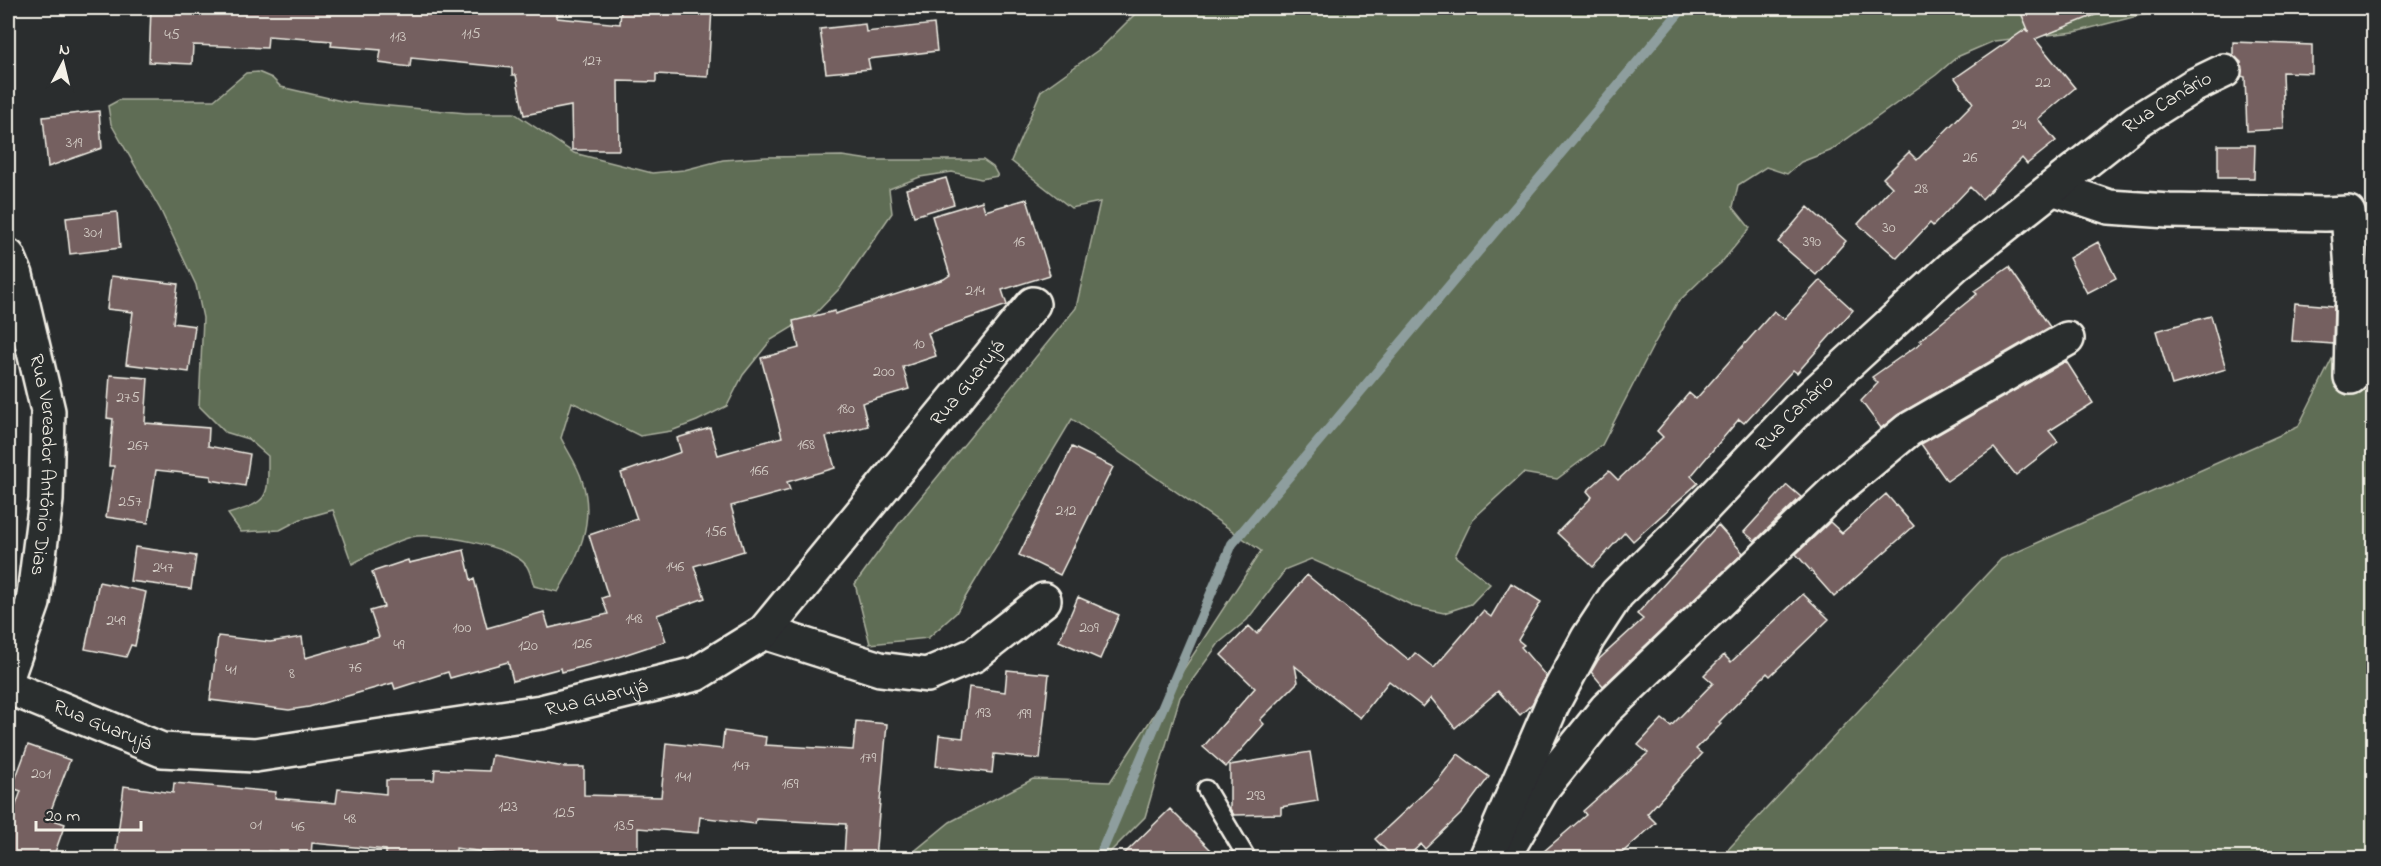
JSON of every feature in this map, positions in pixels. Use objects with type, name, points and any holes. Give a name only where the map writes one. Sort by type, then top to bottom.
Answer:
[{"type":"street","name":"Rua Canário","points":[[1486,858],[1552,705],[1588,638],[1617,594],[1687,525],[1797,409],[1956,264],[2137,121],[2193,86],[2224,71]]},
{"type":"street","points":[[2053,188],[2109,207],[2289,214],[2348,213],[2353,284],[2351,377]]},
{"type":"street","name":"Rua Vereador Antônio Dias","points":[[8,256],[16,275],[48,411],[46,500],[33,603],[8,674]]},
{"type":"street","name":"Rua Guarujá","points":[[8,687],[162,750],[255,754],[541,712],[696,674],[764,632],[1033,304]]},
{"type":"street","points":[[1495,858],[1508,848],[1544,786],[1606,709],[1838,488],[1908,430],[2067,339]]},
{"type":"street","points":[[764,632],[880,669],[927,675],[974,655],[1044,600]]},
{"type":"lane","points":[[1206,789],[1247,858]]},
{"type":"green space","points":[[1141,8],[2195,8],[2141,15],[2075,32],[1994,41],[1957,57],[1936,75],[1830,151],[1801,162],[1787,174],[1766,167],[1738,185],[1733,207],[1750,228],[1721,263],[1677,303],[1602,445],[1557,479],[1523,473],[1473,519],[1455,556],[1490,584],[1471,604],[1444,613],[1415,607],[1311,559],[1286,569],[1247,620],[1219,643],[1180,697],[1145,817],[1104,858],[906,858],[950,822],[1033,779],[1110,782],[1261,551],[1072,419],[956,613],[928,638],[870,644],[855,584],[898,525],[1076,308],[1100,202],[1071,208],[1011,161],[1041,91],[1101,48]]},
{"type":"green space","points":[[258,72],[272,78],[281,87],[346,102],[466,113],[514,113],[574,153],[652,173],[684,170],[723,160],[842,156],[870,160],[983,160],[993,167],[998,176],[981,179],[952,172],[920,177],[889,189],[892,213],[841,287],[816,313],[771,340],[743,375],[727,406],[671,431],[640,436],[572,402],[561,438],[580,475],[586,495],[586,525],[578,552],[558,592],[534,586],[526,565],[518,558],[489,546],[453,538],[411,537],[352,564],[333,510],[301,519],[280,530],[241,532],[228,514],[252,506],[264,496],[268,481],[268,456],[248,439],[225,432],[199,406],[203,318],[196,285],[160,209],[111,124],[108,106],[119,100],[214,100],[246,73]]},
{"type":"green space","points":[[2373,277],[2373,858],[1720,858],[2001,559],[2298,427]]},
{"type":"green space","points":[[802,850],[838,858],[796,858]]},
{"type":"building","points":[[151,8],[394,8],[439,14],[440,8],[558,8],[557,18],[620,24],[621,8],[712,8],[708,77],[656,74],[656,82],[618,81],[619,150],[572,150],[571,106],[524,115],[516,75],[512,75],[512,68],[411,58],[410,67],[379,63],[381,50],[331,46],[332,41],[268,36],[267,48],[193,45],[192,64],[149,62]]},
{"type":"building","points":[[2019,8],[2110,8],[2035,39],[2075,88],[2038,119],[2056,141],[2027,164],[2022,158],[1982,199],[1970,187],[1933,226],[1930,223],[1897,258],[1858,224],[1892,187],[1883,178],[1909,152],[1917,160],[1973,103],[1955,78],[2026,29],[2029,32]]},
{"type":"building","points":[[865,24],[866,32],[934,24],[937,51],[868,59],[870,69],[826,73],[820,29]]},
{"type":"building","points":[[2233,42],[2312,45],[2312,73],[2282,72],[2284,129],[2247,131],[2245,77],[2241,76],[2241,62],[2233,55]]},
{"type":"building","points":[[99,111],[102,148],[48,167],[43,117]]},
{"type":"building","points":[[2218,145],[2255,145],[2254,178],[2218,178]]},
{"type":"building","points":[[946,178],[954,204],[914,216],[906,189]]},
{"type":"building","points":[[1027,199],[1050,275],[1002,290],[1007,305],[928,333],[936,356],[903,367],[909,389],[862,403],[868,426],[826,437],[835,468],[787,482],[790,490],[731,506],[744,551],[694,566],[705,598],[657,615],[666,641],[612,659],[562,672],[561,668],[513,681],[508,662],[450,678],[448,672],[395,689],[393,683],[309,707],[289,710],[210,700],[218,636],[270,642],[302,637],[305,658],[379,637],[370,611],[384,607],[372,572],[408,560],[409,563],[464,550],[487,628],[544,612],[549,628],[608,614],[602,598],[608,596],[589,535],[637,519],[621,473],[681,452],[677,438],[710,428],[718,455],[782,437],[761,358],[799,348],[793,321],[835,311],[835,314],[944,279],[950,275],[932,216],[982,201],[985,211]]},
{"type":"building","points":[[1808,207],[1846,241],[1816,275],[1778,242]]},
{"type":"building","points":[[117,212],[120,248],[70,254],[66,218]]},
{"type":"building","points":[[2098,242],[2116,278],[2087,293],[2069,258]]},
{"type":"building","points":[[2009,267],[2050,327],[1899,414],[1881,428],[1861,401],[1878,383],[1872,377],[1922,342],[1920,340],[1977,294],[1974,291]]},
{"type":"building","points":[[111,276],[178,284],[173,323],[195,326],[189,372],[126,364],[133,312],[107,309]]},
{"type":"building","points":[[1820,280],[1853,310],[1797,373],[1793,370],[1744,423],[1739,419],[1691,476],[1698,483],[1633,541],[1625,532],[1593,567],[1557,533],[1592,497],[1587,491],[1609,471],[1618,480],[1663,437],[1657,431],[1689,393],[1696,399],[1774,311],[1784,319]]},
{"type":"building","points":[[2295,303],[2334,306],[2333,344],[2292,341]]},
{"type":"building","points":[[2211,316],[2226,369],[2172,385],[2156,331]]},
{"type":"building","points":[[2066,361],[2093,403],[2049,431],[2058,442],[2016,475],[1994,448],[1947,481],[1921,444]]},
{"type":"building","points":[[110,375],[148,378],[145,423],[209,428],[208,446],[250,454],[245,486],[211,480],[211,476],[156,470],[148,523],[106,517],[114,466],[109,466],[113,419],[107,418]]},
{"type":"building","points":[[1072,447],[1113,467],[1060,575],[1019,555]]},
{"type":"building","points":[[1787,485],[1801,497],[1755,541],[1744,532]]},
{"type":"building","points":[[1886,494],[1914,526],[1834,597],[1796,554],[1830,522],[1842,533]]},
{"type":"building","points":[[1718,525],[1743,553],[1603,686],[1591,672],[1598,660],[1643,619],[1637,614]]},
{"type":"building","points":[[135,547],[196,556],[191,589],[130,581]]},
{"type":"building","points":[[1307,575],[1409,660],[1415,653],[1434,668],[1483,611],[1491,617],[1511,583],[1541,602],[1518,640],[1524,645],[1521,647],[1546,676],[1532,704],[1520,715],[1498,691],[1455,728],[1431,698],[1423,707],[1389,681],[1360,718],[1295,666],[1298,682],[1260,720],[1264,724],[1226,767],[1203,747],[1255,688],[1221,655],[1249,626],[1257,634]]},
{"type":"building","points":[[99,582],[146,592],[135,646],[131,645],[126,657],[85,649]]},
{"type":"building","points":[[1803,594],[1829,619],[1770,676],[1767,673],[1696,749],[1702,754],[1647,814],[1656,823],[1616,858],[1536,858],[1586,815],[1583,811],[1648,753],[1638,745],[1662,719],[1671,726],[1713,683],[1704,675],[1724,655],[1731,662]]},
{"type":"building","points":[[1078,597],[1119,615],[1100,659],[1059,641]]},
{"type":"building","points":[[1007,670],[1049,674],[1040,759],[994,754],[992,773],[936,766],[939,735],[963,738],[969,687],[1005,692]]},
{"type":"building","points":[[856,721],[887,724],[875,858],[844,857],[846,824],[756,819],[755,824],[700,817],[698,833],[638,828],[638,856],[584,855],[583,858],[526,858],[456,848],[456,858],[386,858],[386,850],[312,843],[311,855],[268,851],[268,858],[115,858],[124,786],[173,793],[174,783],[276,792],[275,798],[336,803],[338,789],[386,794],[386,780],[434,780],[435,769],[489,771],[492,755],[565,767],[584,767],[584,795],[661,797],[666,743],[722,749],[724,731],[766,737],[765,745],[853,750]]},
{"type":"building","points":[[28,745],[70,760],[48,818],[65,824],[53,858],[8,858],[8,827],[21,791],[12,788]]},
{"type":"building","points":[[1310,752],[1318,801],[1281,807],[1281,814],[1234,815],[1230,809],[1230,765]]},
{"type":"building","points":[[1458,754],[1489,777],[1462,813],[1425,849],[1421,844],[1406,858],[1394,858],[1375,839],[1438,780]]},
{"type":"building","points":[[1170,809],[1219,858],[1120,858]]},
{"type":"waterway","points":[[1095,858],[1101,853],[1232,544],[1683,8]]}]
